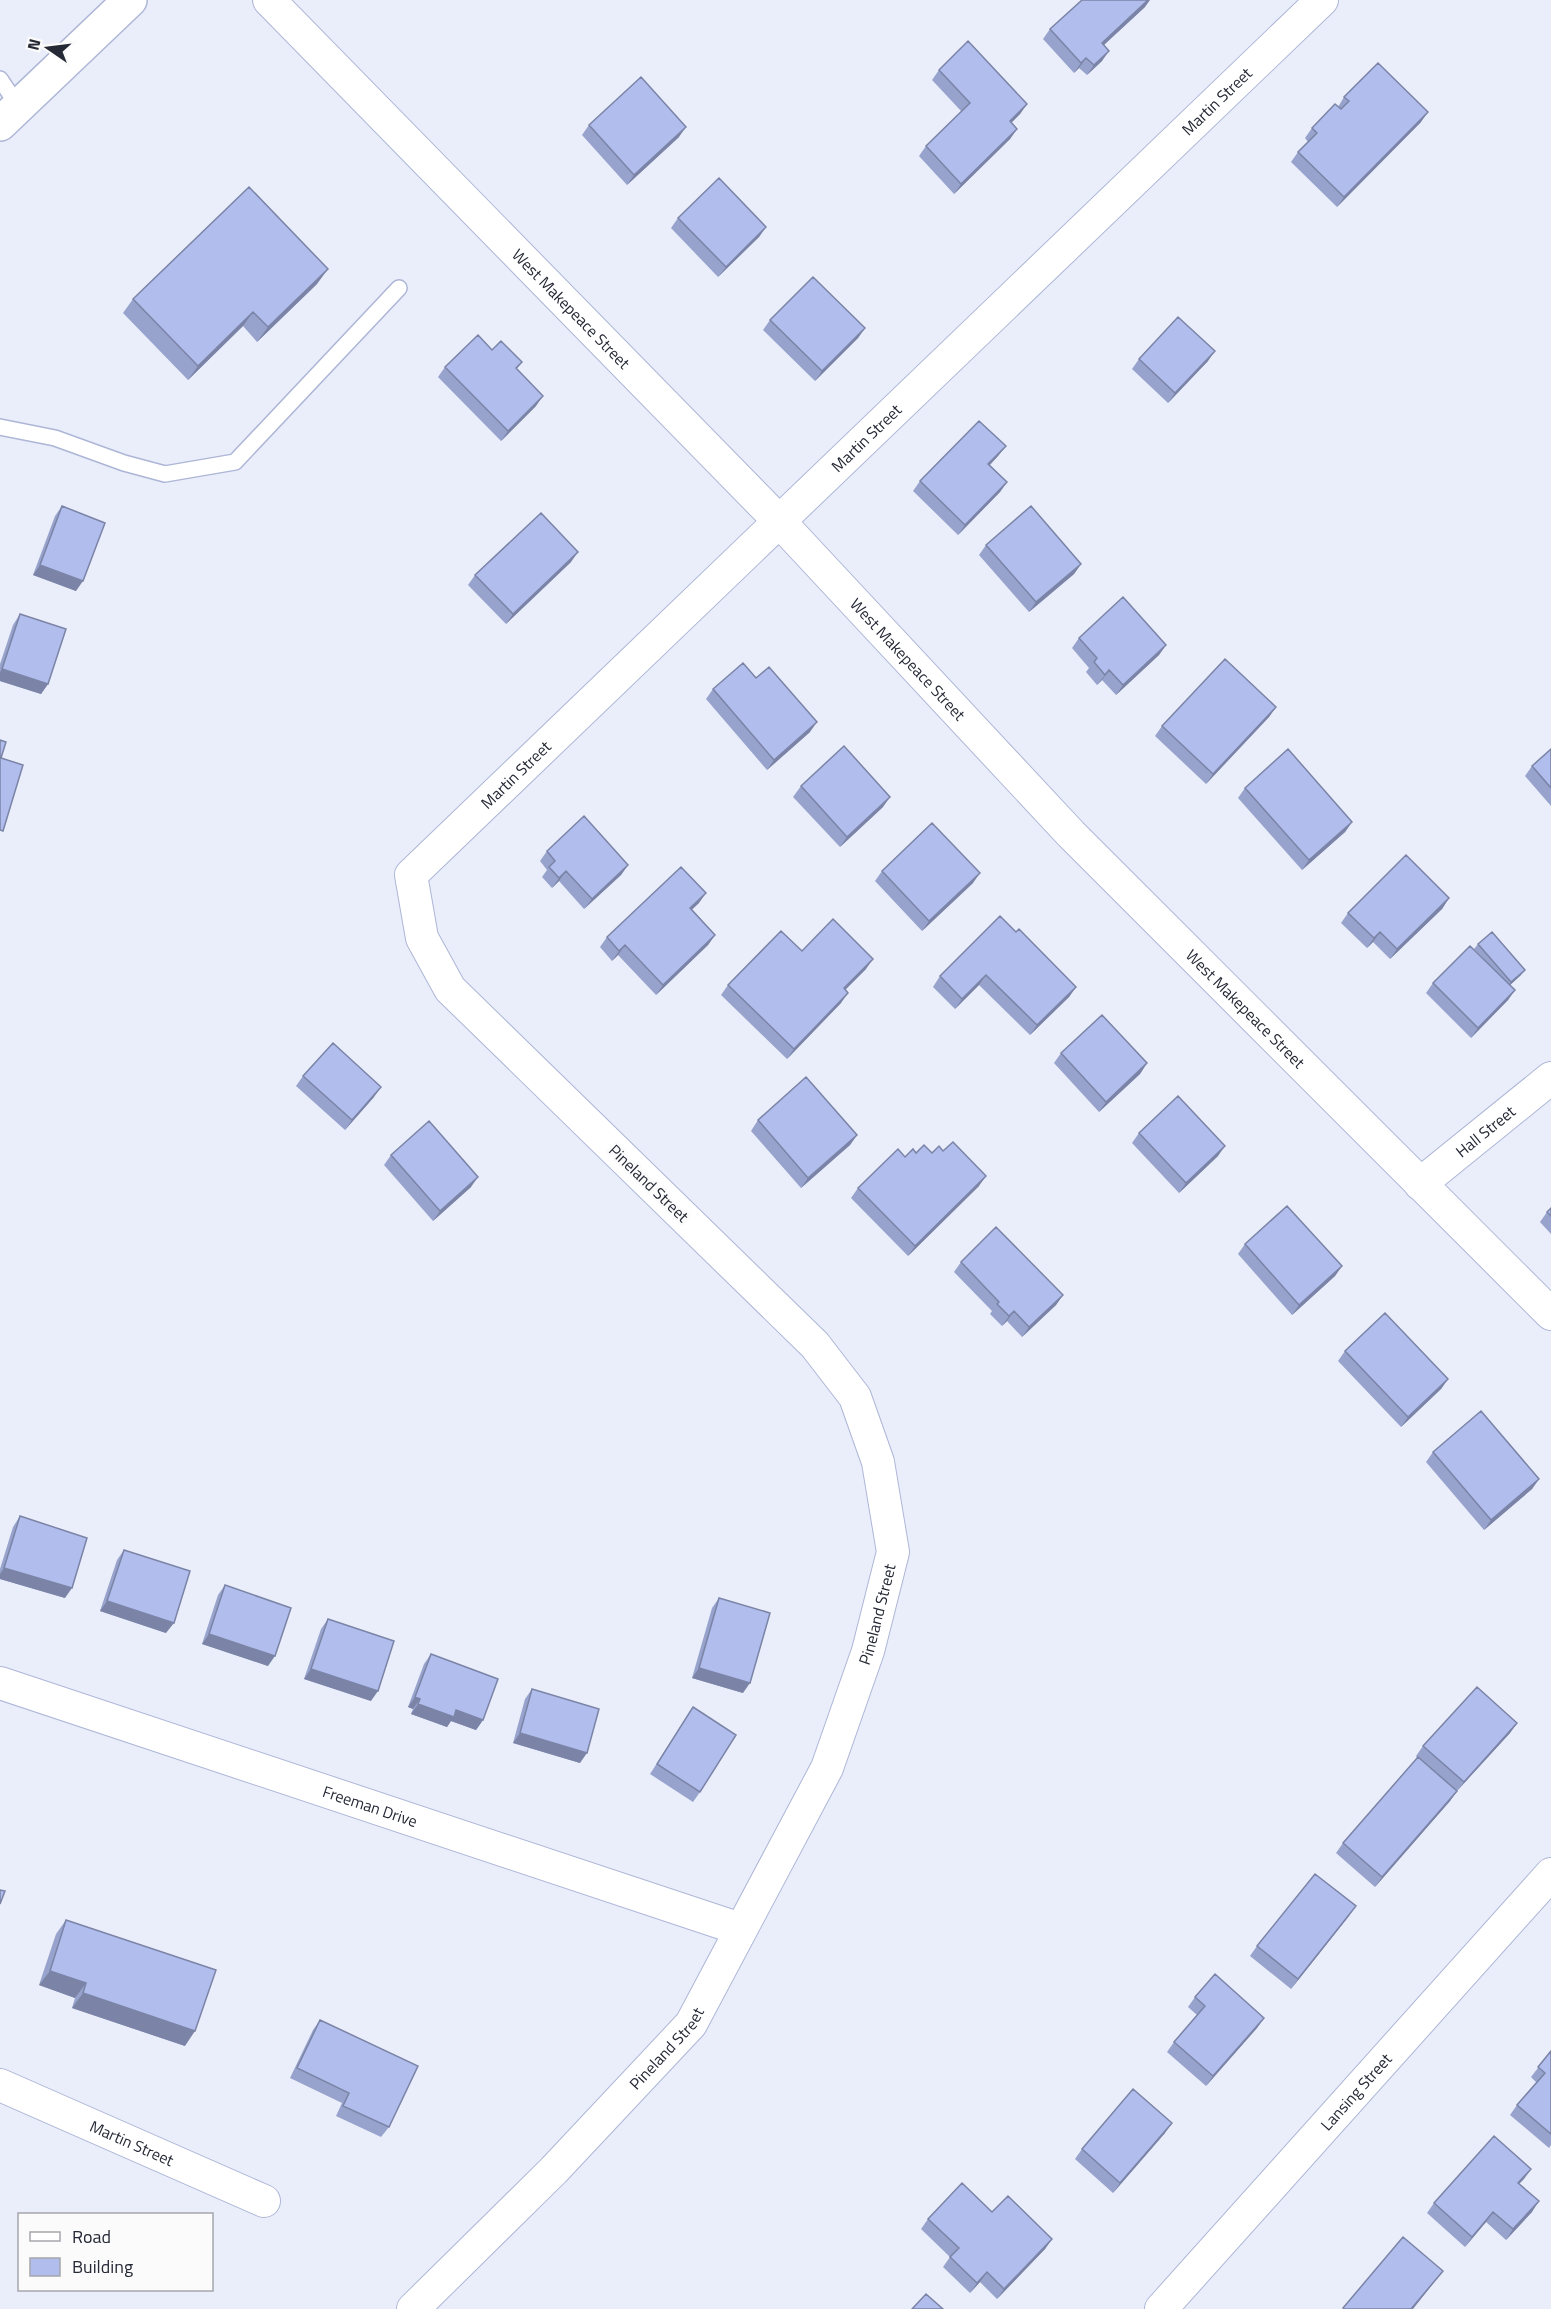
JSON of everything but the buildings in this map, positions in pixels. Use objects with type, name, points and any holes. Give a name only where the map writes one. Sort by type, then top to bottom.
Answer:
[{"type":"street","points":[[9,115],[130,0]]},
{"type":"street","name":"West Makepeace Street","points":[[269,0],[778,521],[1071,834],[1551,1314]]},
{"type":"street","name":"Martin Street","points":[[411,874],[1322,0]]},
{"type":"street","name":"Pineland Street","points":[[411,874],[422,938],[450,989],[815,1345],[855,1397],[878,1462],[892,1552],[868,1651],[827,1768],[691,2024],[554,2170],[413,2309]]},
{"type":"street","name":"Hall Street","points":[[1420,1184],[1551,1078]]},
{"type":"street","name":"Freeman Drive","points":[[0,1683],[740,1929]]},
{"type":"street","name":"Lansing Street","points":[[1161,2309],[1551,1874]]},
{"type":"street","name":"Martin Street","points":[[0,2085],[264,2201]]},
{"type":"lane","points":[[0,79],[9,115]]},
{"type":"lane","points":[[0,428],[55,438],[124,463],[165,474],[235,462],[399,288]]}]
